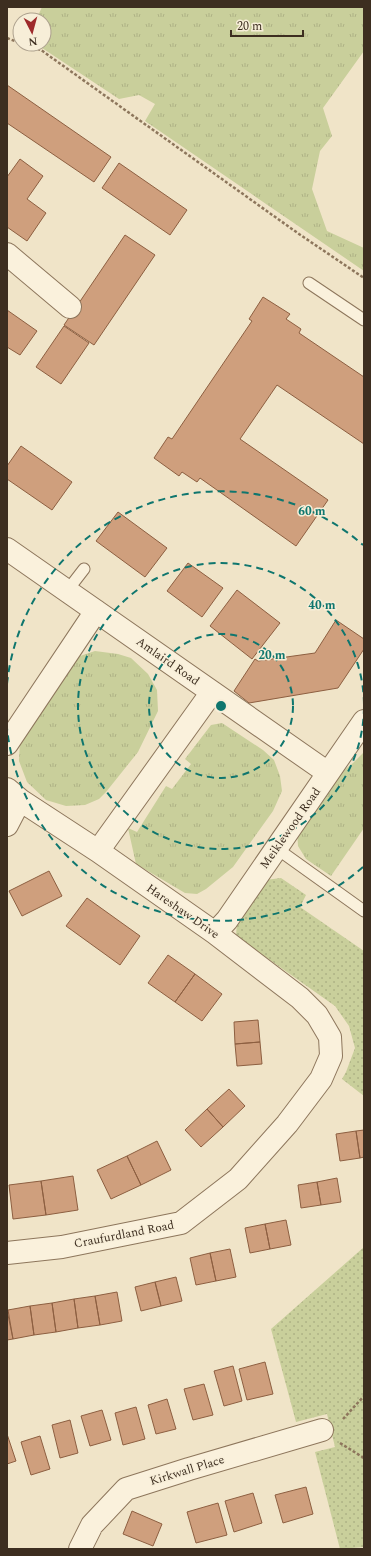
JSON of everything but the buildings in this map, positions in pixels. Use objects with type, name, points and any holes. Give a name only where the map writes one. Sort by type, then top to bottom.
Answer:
[{"type":"street","points":[[7,254],[70,307]]},
{"type":"street","name":"Amlaird Road","points":[[7,549],[328,773]]},
{"type":"street","points":[[7,744],[96,611]]},
{"type":"street","points":[[98,851],[212,692]]},
{"type":"street","name":"Meiklewood Road","points":[[215,933],[227,920],[364,721]]},
{"type":"street","points":[[7,825],[14,794]]},
{"type":"street","name":"Hareshaw Drive","points":[[14,794],[215,933],[300,998],[317,1015],[330,1037],[332,1056]]},
{"type":"street","name":"Craufurdland Road","points":[[7,1253],[62,1247],[182,1223],[238,1179],[287,1124],[321,1079],[332,1056]]},
{"type":"street","name":"Kirkwall Place","points":[[80,1549],[92,1525],[126,1489],[189,1468],[322,1430]]},
{"type":"lane","points":[[309,283],[364,320]]},
{"type":"lane","points":[[67,591],[84,569]]},
{"type":"lane","points":[[276,848],[364,911]]},
{"type":"path","points":[[44,52],[292,229],[364,278]]},
{"type":"path","points":[[322,1430],[338,1424],[364,1396]]},
{"type":"path","points":[[322,1430],[364,1458]]},
{"type":"green space","points":[[42,7],[364,7],[364,51],[323,108],[332,136],[320,151],[312,189],[327,231],[364,248],[364,271],[145,121],[155,104],[139,95],[119,99],[48,52],[52,52],[52,12],[40,12]]},
{"type":"green space","points":[[95,651],[118,654],[131,658],[148,674],[157,690],[158,711],[138,752],[106,792],[99,799],[85,805],[66,806],[46,800],[27,782],[19,761],[20,738],[77,657]]},
{"type":"green space","points":[[222,723],[263,750],[274,760],[280,776],[282,791],[273,811],[233,867],[206,889],[197,894],[185,893],[136,864],[128,828],[137,832],[166,786],[172,789],[191,764],[185,759],[211,725]]},
{"type":"green space","points":[[363,753],[364,828],[331,876],[306,859],[298,846],[297,831],[333,779]]},
{"type":"green space","points":[[281,878],[306,895],[300,907],[364,951],[364,1096],[342,1079],[355,1048],[349,1026],[335,1006],[236,936],[237,922],[265,880]]},
{"type":"green space","points":[[364,1247],[364,1547],[340,1549],[315,1452],[335,1447],[327,1414],[296,1422],[271,1329]]}]
